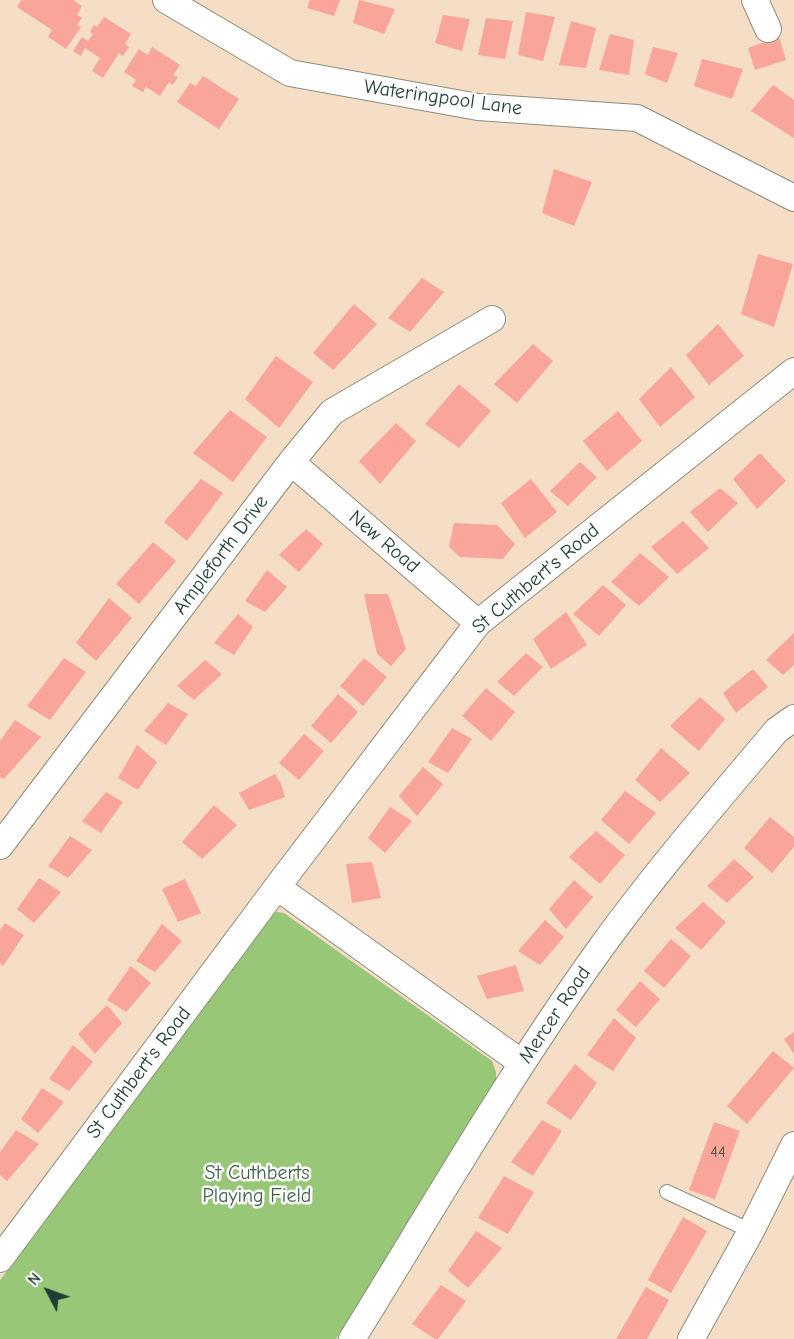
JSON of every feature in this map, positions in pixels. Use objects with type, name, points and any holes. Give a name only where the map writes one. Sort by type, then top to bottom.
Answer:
[{"type":"street","name":"Wateringpool Lane","points":[[165,0],[290,73],[478,107],[637,118],[794,198]]},
{"type":"street","points":[[754,0],[768,29]]},
{"type":"street","name":"Ampleforth Drive","points":[[0,846],[291,462],[332,412],[492,319]]},
{"type":"street","name":"St Cuthbert's Road","points":[[0,1259],[478,622],[794,371]]},
{"type":"street","name":"New Road","points":[[291,462],[478,622]]},
{"type":"street","name":"Mercer Road","points":[[352,1339],[522,1063],[601,948],[684,839],[777,730],[794,718]]},
{"type":"street","points":[[278,887],[522,1063]]},
{"type":"street","points":[[691,1339],[751,1231],[794,1144]]},
{"type":"lane","points":[[667,1192],[751,1231]]},
{"type":"green space","name":"St Cuthberts Playing Field","points":[[276,912],[284,913],[492,1061],[496,1072],[496,1086],[336,1339],[0,1339],[0,1280],[268,918]]},
{"type":"building","points":[[21,0],[73,0],[82,6],[77,15],[82,18],[77,25],[81,27],[66,49],[48,37],[52,30],[17,7]]},
{"type":"building","points":[[310,0],[340,0],[334,16],[307,8]]},
{"type":"building","points":[[359,0],[395,9],[384,34],[353,23]]},
{"type":"building","points":[[526,12],[555,17],[543,61],[518,55]]},
{"type":"building","points":[[443,15],[470,19],[462,51],[435,43]]},
{"type":"building","points":[[104,17],[131,34],[125,44],[129,47],[123,56],[119,53],[103,78],[92,71],[100,58],[85,48],[81,56],[73,51],[82,37],[88,41],[93,34],[90,32],[94,25],[97,27]]},
{"type":"building","points":[[486,18],[513,21],[505,59],[478,55]]},
{"type":"building","points":[[571,21],[596,28],[586,68],[559,65]]},
{"type":"building","points":[[610,34],[634,40],[629,75],[599,70]]},
{"type":"building","points":[[779,37],[786,60],[755,70],[748,48]]},
{"type":"building","points":[[152,47],[180,65],[173,75],[178,77],[173,85],[169,82],[160,96],[146,87],[143,92],[132,86],[136,80],[124,72],[139,49],[148,55]]},
{"type":"building","points":[[653,47],[678,53],[667,83],[645,74]]},
{"type":"building","points":[[702,59],[743,69],[732,99],[694,86]]},
{"type":"building","points":[[203,76],[239,99],[219,129],[177,102],[190,83],[196,86]]},
{"type":"building","points":[[773,85],[794,100],[794,138],[751,111]]},
{"type":"building","points":[[554,169],[592,182],[574,226],[542,213]]},
{"type":"building","points":[[758,254],[793,264],[774,327],[741,314]]},
{"type":"building","points":[[422,278],[444,292],[410,332],[388,318]]},
{"type":"building","points":[[354,304],[377,324],[333,370],[313,353]]},
{"type":"building","points":[[718,324],[744,356],[709,385],[686,355]]},
{"type":"building","points":[[533,344],[553,361],[517,403],[494,384]]},
{"type":"building","points":[[276,356],[313,382],[279,428],[245,399]]},
{"type":"building","points":[[671,367],[695,397],[660,427],[639,399]]},
{"type":"building","points":[[459,384],[491,411],[459,448],[425,424]]},
{"type":"building","points":[[230,410],[267,437],[233,482],[193,453]]},
{"type":"building","points":[[618,411],[642,441],[607,471],[583,441]]},
{"type":"building","points":[[396,423],[416,441],[380,484],[359,461]]},
{"type":"building","points":[[760,453],[786,481],[757,509],[733,479]]},
{"type":"building","points":[[580,462],[597,477],[568,506],[550,491]]},
{"type":"building","points":[[201,479],[223,493],[187,541],[164,522]]},
{"type":"building","points":[[531,479],[557,512],[525,538],[501,503]]},
{"type":"building","points":[[720,488],[738,503],[708,532],[690,512]]},
{"type":"building","points":[[683,521],[709,548],[677,574],[651,547]]},
{"type":"building","points":[[454,523],[497,525],[515,544],[503,559],[460,557],[449,547]]},
{"type":"building","points":[[306,529],[323,544],[299,572],[279,555]]},
{"type":"building","points":[[153,542],[176,561],[139,604],[116,584]]},
{"type":"building","points":[[640,553],[669,577],[639,606],[611,582]]},
{"type":"building","points":[[267,570],[287,587],[265,612],[245,601]]},
{"type":"building","points":[[603,585],[626,605],[599,636],[573,614]]},
{"type":"building","points":[[364,594],[388,594],[406,649],[391,666],[377,654]]},
{"type":"building","points":[[109,598],[132,618],[96,661],[76,643]]},
{"type":"building","points":[[566,612],[587,645],[551,669],[533,639]]},
{"type":"building","points":[[238,614],[253,627],[234,655],[214,643]]},
{"type":"building","points":[[794,633],[794,665],[783,675],[766,660]]},
{"type":"building","points":[[526,653],[543,667],[514,696],[497,682]]},
{"type":"building","points":[[64,658],[86,672],[50,720],[27,706]]},
{"type":"building","points":[[364,658],[387,677],[363,706],[340,686]]},
{"type":"building","points":[[205,660],[222,674],[194,700],[177,686]]},
{"type":"building","points":[[753,669],[768,687],[736,713],[723,693]]},
{"type":"building","points":[[486,688],[515,712],[491,741],[462,716]]},
{"type":"building","points":[[338,694],[358,712],[331,743],[311,726]]},
{"type":"building","points":[[700,697],[725,719],[699,751],[670,726]]},
{"type":"building","points":[[168,703],[188,714],[166,745],[144,731]]},
{"type":"building","points":[[15,720],[41,737],[4,779],[0,777],[0,741]]},
{"type":"building","points":[[452,728],[472,739],[448,773],[428,762]]},
{"type":"building","points":[[304,734],[324,751],[299,780],[279,763]]},
{"type":"building","points":[[137,745],[157,762],[138,790],[118,778]]},
{"type":"building","points":[[661,748],[690,773],[660,802],[635,780]]},
{"type":"building","points":[[423,767],[443,784],[417,816],[399,796]]},
{"type":"building","points":[[275,774],[285,797],[249,810],[239,793]]},
{"type":"building","points":[[625,791],[656,813],[629,844],[601,820]]},
{"type":"building","points":[[106,792],[123,802],[101,833],[82,821]]},
{"type":"building","points":[[214,805],[237,825],[202,859],[182,842]]},
{"type":"building","points":[[390,807],[412,821],[385,853],[368,838]]},
{"type":"building","points":[[770,817],[794,837],[794,847],[772,873],[744,848]]},
{"type":"building","points":[[596,831],[625,855],[600,884],[569,857]]},
{"type":"building","points":[[70,836],[92,850],[68,878],[48,866]]},
{"type":"building","points":[[734,859],[754,877],[727,903],[707,886]]},
{"type":"building","points":[[372,862],[381,898],[352,903],[346,864]]},
{"type":"building","points":[[39,878],[61,892],[34,923],[17,909]]},
{"type":"building","points":[[185,879],[201,913],[178,922],[162,889]]},
{"type":"building","points":[[574,880],[593,897],[566,929],[549,909]]},
{"type":"building","points":[[703,902],[726,922],[701,950],[675,928]]},
{"type":"building","points":[[545,920],[564,937],[540,965],[518,951]]},
{"type":"building","points":[[5,923],[24,935],[3,966],[0,963],[0,930]]},
{"type":"building","points":[[162,924],[182,941],[155,972],[136,961]]},
{"type":"building","points":[[671,939],[691,956],[664,988],[644,971]]},
{"type":"building","points":[[516,965],[524,991],[487,999],[477,976]]},
{"type":"building","points":[[131,966],[151,983],[126,1012],[107,1000]]},
{"type":"building","points":[[640,981],[660,999],[636,1027],[616,1010]]},
{"type":"building","points":[[107,1005],[122,1023],[95,1054],[78,1034]]},
{"type":"building","points":[[614,1018],[636,1038],[613,1071],[587,1055]]},
{"type":"building","points":[[794,1032],[794,1054],[784,1039]]},
{"type":"building","points":[[73,1045],[93,1062],[69,1091],[49,1079]]},
{"type":"building","points":[[773,1051],[794,1068],[747,1124],[727,1106]]},
{"type":"building","points":[[575,1064],[597,1083],[571,1120],[546,1103]]},
{"type":"building","points":[[42,1088],[64,1102],[38,1133],[21,1119]]},
{"type":"building","points":[[542,1120],[562,1131],[533,1176],[511,1162]]},
{"type":"building","points":[[714,1122],[740,1131],[715,1199],[689,1190]]},
{"type":"building","points":[[16,1130],[39,1144],[7,1181],[0,1175],[0,1152]]},
{"type":"building","points":[[504,1176],[534,1192],[508,1234],[478,1218]]},
{"type":"building","points":[[683,1217],[707,1231],[671,1293],[648,1280]]},
{"type":"building","points":[[476,1231],[502,1248],[468,1288],[448,1271]]},
{"type":"building","points":[[441,1285],[466,1301],[438,1339],[435,1339],[412,1324]]},
{"type":"building","points":[[646,1287],[669,1300],[647,1339],[616,1339]]}]
